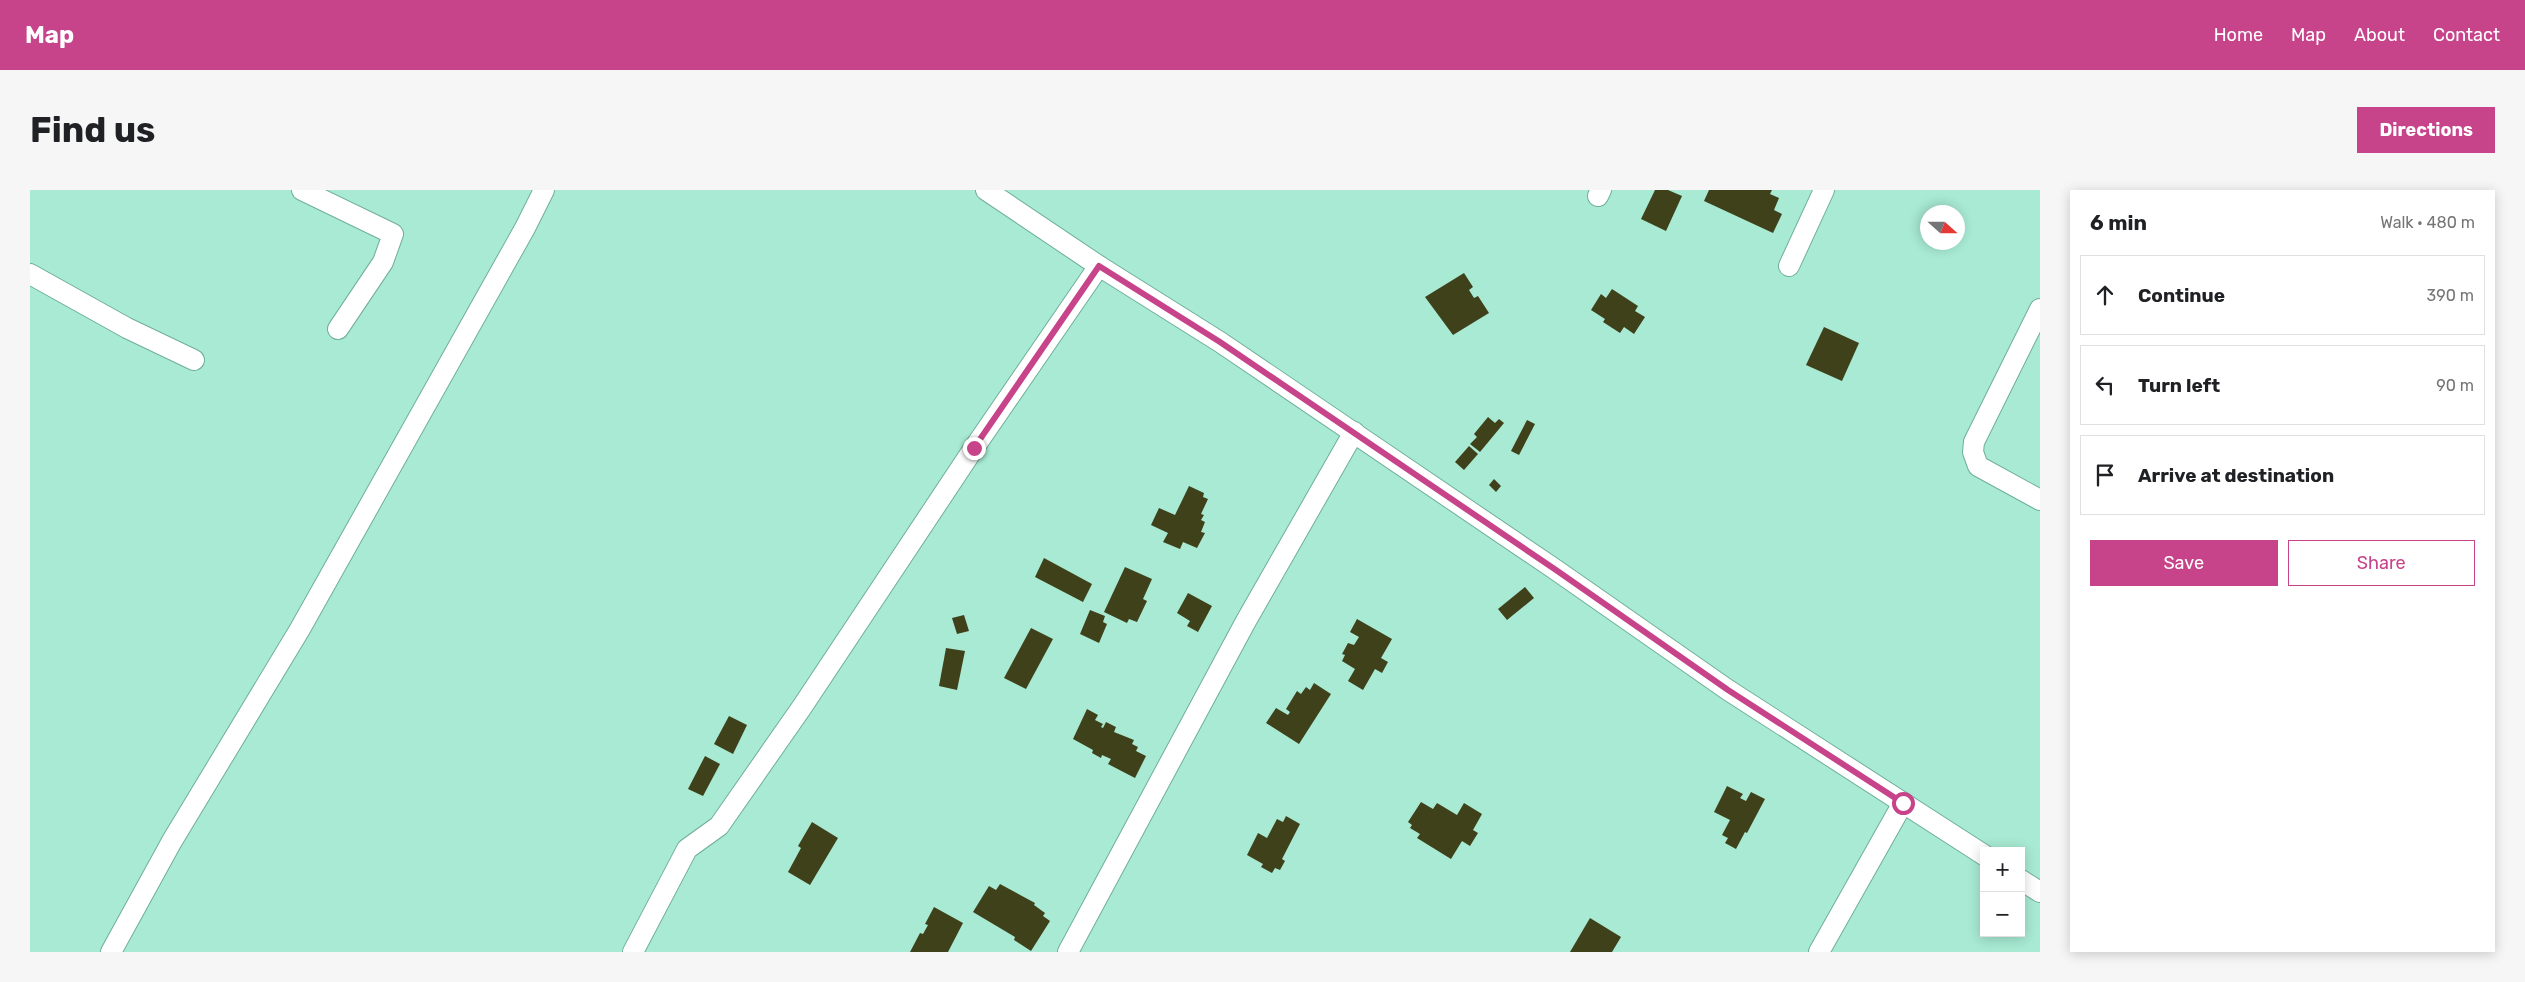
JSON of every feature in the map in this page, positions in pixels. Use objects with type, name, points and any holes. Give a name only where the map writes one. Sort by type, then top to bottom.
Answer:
[{"type":"street","points":[[302,190],[393,234],[383,262],[338,329]]},
{"type":"street","points":[[110,952],[172,841],[300,629],[525,228],[544,190]]},
{"type":"street","points":[[986,190],[1099,266],[1220,342],[1354,432],[1728,690],[1980,852]]},
{"type":"street","points":[[1789,266],[1824,190]]},
{"type":"street","points":[[633,952],[687,849],[719,826],[725,818],[1099,266]]},
{"type":"street","points":[[30,274],[127,328],[194,360]]},
{"type":"street","points":[[2040,309],[1974,442],[1973,452],[1978,466],[2040,500]]},
{"type":"street","points":[[1068,952],[1242,629],[1354,432]]},
{"type":"street","points":[[1819,952],[1903,803]]},
{"type":"street","points":[[2025,883],[2040,892]]},
{"type":"building","points":[[1655,190],[1668,190],[1682,196],[1666,231],[1641,219]]},
{"type":"building","points":[[1709,190],[1772,190],[1770,194],[1779,198],[1774,210],[1782,214],[1773,233],[1704,201]]},
{"type":"building","points":[[1464,273],[1473,287],[1469,290],[1474,298],[1478,296],[1489,313],[1453,335],[1425,297]]},
{"type":"building","points":[[1612,289],[1638,306],[1635,311],[1645,317],[1634,334],[1624,327],[1620,333],[1603,322],[1605,319],[1591,310],[1601,294],[1606,298]]},
{"type":"building","points":[[1824,327],[1859,343],[1842,381],[1806,365]]},
{"type":"building","points":[[1488,417],[1495,423],[1499,419],[1504,423],[1480,452],[1470,444],[1477,437],[1474,434]]},
{"type":"building","points":[[1527,420],[1535,424],[1519,455],[1511,451]]},
{"type":"building","points":[[1469,446],[1478,454],[1464,470],[1455,462]]},
{"type":"building","points":[[1494,479],[1501,486],[1496,492],[1489,485]]},
{"type":"building","points":[[1189,486],[1204,493],[1203,497],[1208,499],[1201,514],[1204,515],[1201,520],[1205,522],[1201,532],[1205,533],[1197,548],[1183,542],[1180,549],[1163,542],[1168,533],[1151,525],[1159,508],[1175,515]]},
{"type":"building","points":[[1044,558],[1092,584],[1083,602],[1035,577]]},
{"type":"building","points":[[1125,567],[1152,579],[1143,599],[1147,601],[1137,622],[1129,619],[1127,623],[1104,612]]},
{"type":"building","points":[[1525,587],[1534,598],[1507,620],[1498,609]]},
{"type":"building","points":[[1188,593],[1212,606],[1198,632],[1187,626],[1190,621],[1177,613]]},
{"type":"building","points":[[1090,610],[1105,616],[1103,622],[1107,624],[1099,643],[1080,634]]},
{"type":"building","points":[[964,615],[969,631],[957,634],[952,618]]},
{"type":"building","points":[[1357,619],[1392,639],[1381,658],[1388,662],[1382,673],[1375,669],[1363,690],[1348,681],[1355,669],[1342,661],[1345,655],[1342,654],[1348,643],[1354,645],[1359,637],[1350,632]]},
{"type":"building","points":[[1031,628],[1053,639],[1026,689],[1004,678]]},
{"type":"building","points":[[946,648],[965,651],[957,690],[939,686]]},
{"type":"building","points":[[1314,683],[1331,694],[1299,744],[1266,723],[1276,708],[1288,715],[1290,712],[1286,709],[1297,691],[1301,694],[1306,687],[1310,690]]},
{"type":"building","points":[[1087,709],[1098,715],[1095,720],[1103,724],[1101,727],[1103,728],[1106,722],[1116,727],[1114,732],[1134,740],[1132,744],[1138,747],[1136,751],[1146,756],[1135,778],[1108,764],[1111,759],[1102,755],[1101,758],[1092,753],[1093,750],[1073,739]]},
{"type":"building","points":[[729,716],[747,725],[733,754],[714,744]]},
{"type":"building","points":[[705,756],[720,764],[703,796],[688,789]]},
{"type":"building","points":[[1727,786],[1743,794],[1740,798],[1746,801],[1751,792],[1765,799],[1736,849],[1725,843],[1728,838],[1722,835],[1730,820],[1714,812]]},
{"type":"building","points":[[1421,802],[1433,809],[1437,803],[1457,815],[1464,803],[1482,814],[1473,830],[1478,833],[1470,846],[1462,841],[1451,859],[1417,838],[1420,834],[1410,828],[1412,825],[1408,822]]},
{"type":"building","points":[[1286,816],[1300,824],[1282,859],[1285,861],[1280,870],[1275,868],[1272,873],[1261,867],[1263,864],[1247,855],[1258,833],[1267,838],[1277,819],[1283,822]]},
{"type":"building","points":[[812,822],[838,838],[810,885],[788,872],[801,848],[798,846]]},
{"type":"building","points":[[1000,884],[1035,903],[1034,905],[1045,913],[1043,916],[1050,921],[1031,951],[1014,940],[1015,937],[973,912],[989,886],[996,890]]},
{"type":"building","points":[[934,907],[963,923],[948,952],[910,952],[920,933],[923,934],[928,925],[925,924]]},
{"type":"building","points":[[1590,918],[1621,937],[1612,952],[1570,952]]},
{"type":"route","points":[[974,448],[1099,266],[1220,342],[1556,570],[1728,690],[1903,803]]}]
